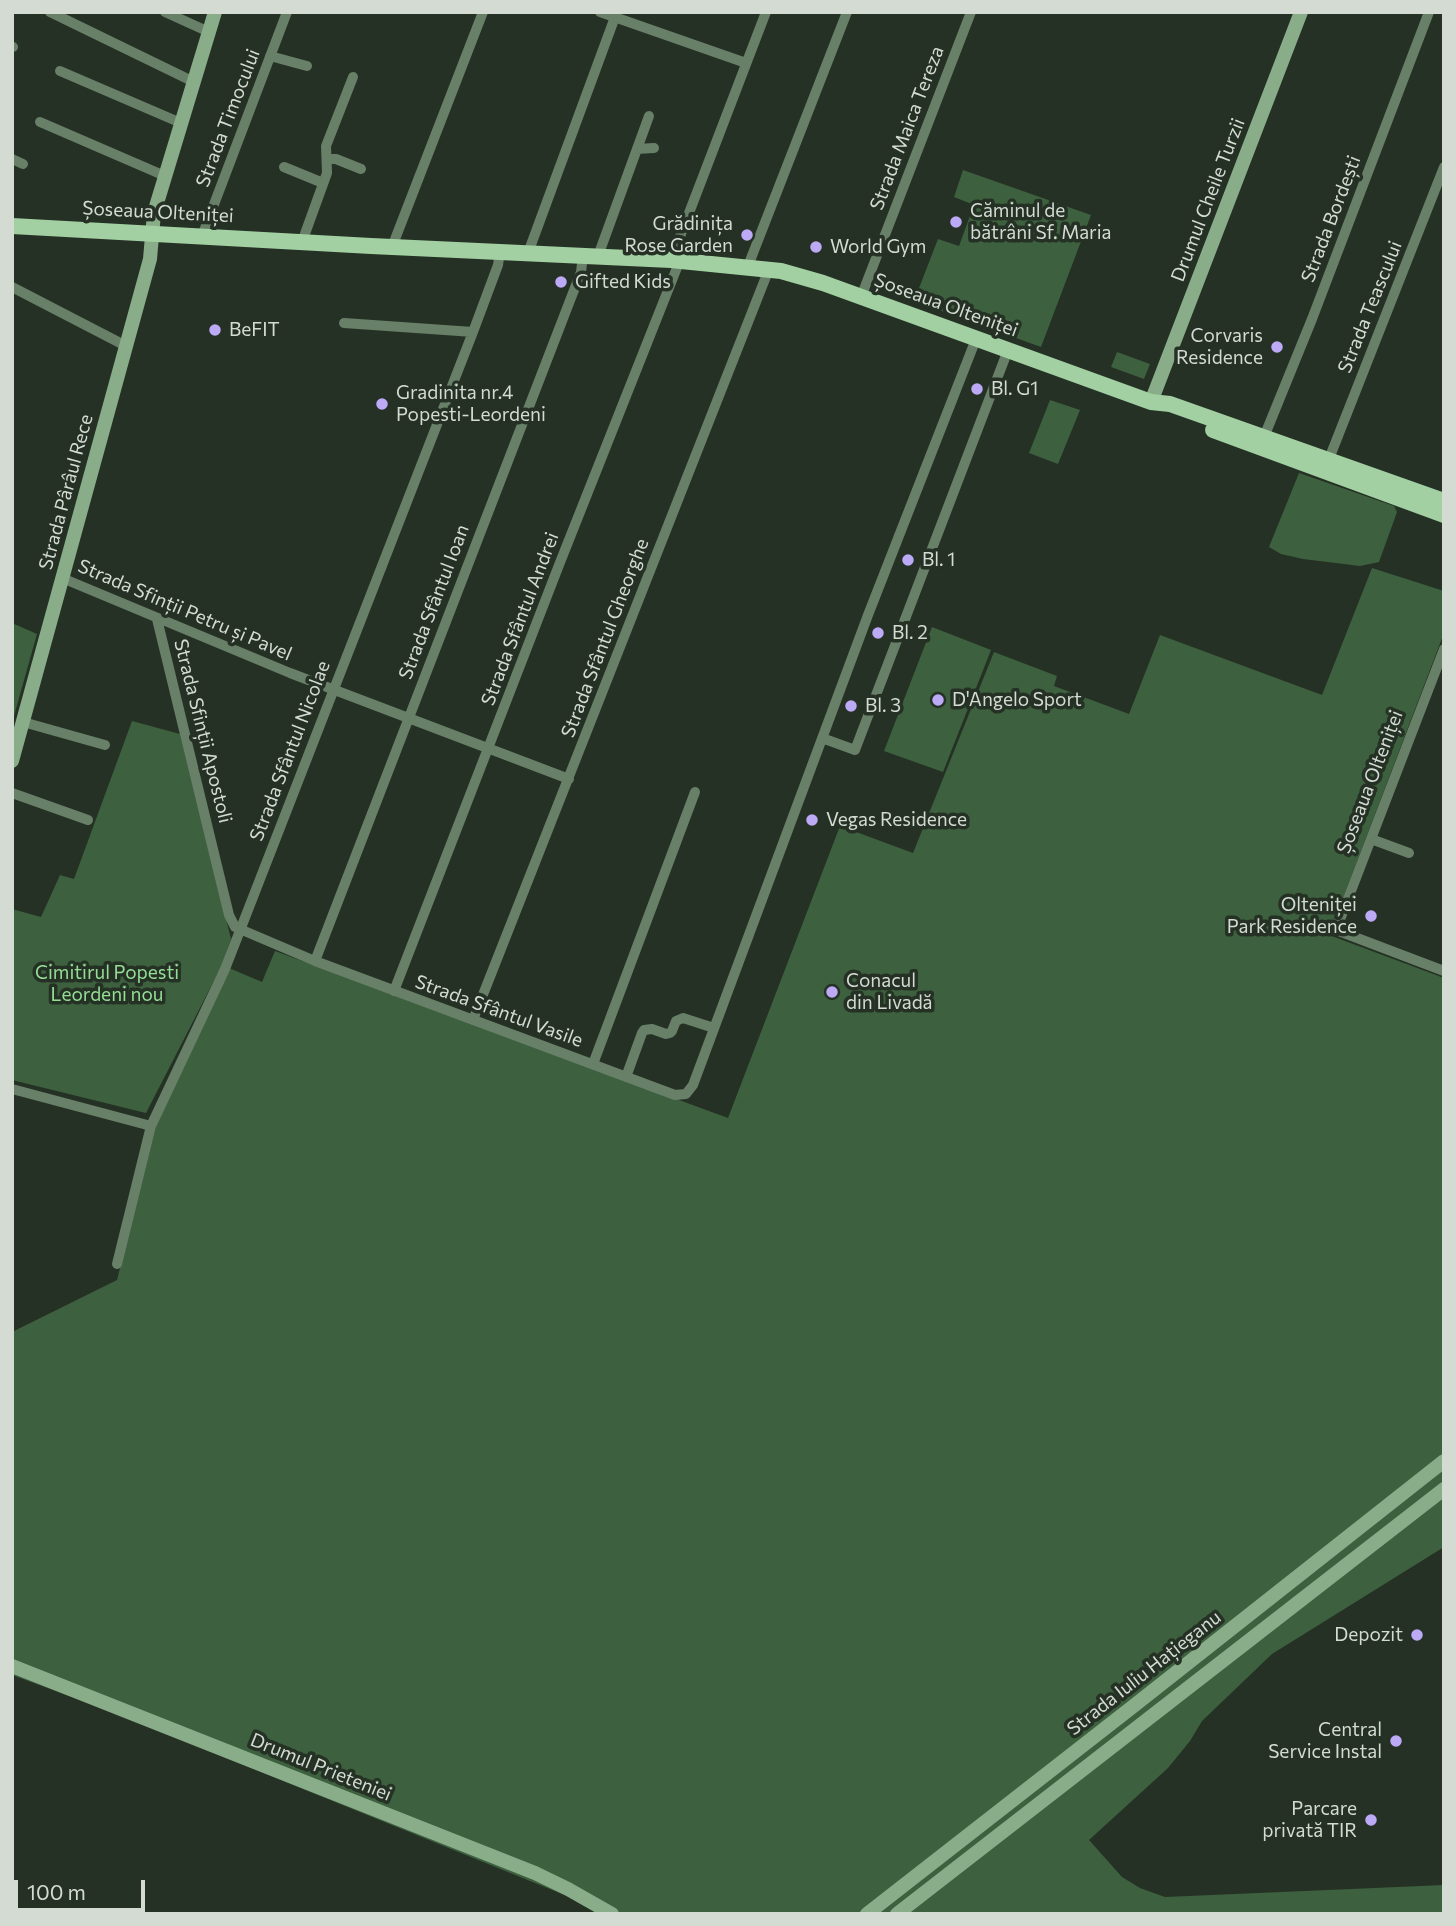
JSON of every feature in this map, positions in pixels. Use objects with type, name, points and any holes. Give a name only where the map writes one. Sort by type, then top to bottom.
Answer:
[{"type":"main road","name":"Șoseaua Olteniței","points":[[12,226],[591,255],[769,269],[801,276],[1151,402],[1170,404],[1264,437],[1444,515]]},
{"type":"main road","name":"Șoseaua Olteniței","points":[[1151,402],[1167,413],[1326,466],[1444,501]]},
{"type":"street","points":[[50,12],[194,82]]},
{"type":"street","points":[[165,12],[209,32]]},
{"type":"street","name":"Strada Pârâul Rece","points":[[12,761],[150,259],[152,220],[215,12]]},
{"type":"street","name":"Strada Timocului","points":[[202,236],[287,12]]},
{"type":"street","points":[[392,247],[484,12]]},
{"type":"street","points":[[600,12],[746,63]]},
{"type":"street","name":"Strada Sfântul Andrei","points":[[394,991],[676,260],[766,12]]},
{"type":"street","points":[[748,266],[847,12]]},
{"type":"street","name":"Strada Maica Tereza","points":[[861,297],[971,12]]},
{"type":"street","name":"Drumul Cheile Turzii","points":[[1151,402],[1301,12]]},
{"type":"street","name":"Strada Bordești","points":[[1264,437],[1429,12]]},
{"type":"street","points":[[528,253],[615,17]]},
{"type":"street","points":[[270,57],[307,66]]},
{"type":"street","points":[[60,72],[181,123]]},
{"type":"street","points":[[302,242],[328,166],[326,146],[353,77]]},
{"type":"street","points":[[591,255],[649,117]]},
{"type":"street","points":[[40,122],[165,176]]},
{"type":"street","points":[[637,149],[654,148]]},
{"type":"street","points":[[327,159],[336,159],[361,169]]},
{"type":"street","points":[[284,167],[323,183]]},
{"type":"street","name":"Strada Teascului","points":[[1326,466],[1444,167]]},
{"type":"street","name":"Strada Sfântul Nicolae","points":[[117,1264],[151,1126],[225,969],[473,332],[496,270],[500,251]]},
{"type":"street","name":"Strada Sfântul Ioan","points":[[315,961],[580,271],[591,255]]},
{"type":"street","name":"Strada Sfântul Gheorghe","points":[[473,1020],[769,269]]},
{"type":"street","points":[[12,287],[126,346]]},
{"type":"street","points":[[344,323],[473,332]]},
{"type":"street","points":[[593,1064],[675,1095],[686,1094],[693,1085],[868,615],[976,339]]},
{"type":"street","points":[[822,737],[855,750],[1008,350]]},
{"type":"street","name":"Strada Sfinții Petru și Pavel","points":[[62,578],[333,690],[569,779]]},
{"type":"street","name":"Strada Sfinții Apostoli","points":[[157,619],[230,920],[239,930]]},
{"type":"street","name":"Șoseaua Olteniței","points":[[1444,649],[1336,930],[1444,971]]},
{"type":"street","points":[[23,722],[105,745]]},
{"type":"street","name":"Strada Sfântul Vasile","points":[[239,930],[394,991],[593,1064],[695,792]]},
{"type":"street","points":[[12,793],[88,820]]},
{"type":"street","points":[[1371,839],[1409,853]]},
{"type":"street","points":[[626,1077],[644,1030],[670,1033],[676,1021],[683,1018],[713,1028]]},
{"type":"street","points":[[12,1089],[151,1126]]},
{"type":"street","name":"Strada Iuliu Hațieganu","points":[[867,1914],[1444,1461]]},
{"type":"street","name":"Strada Iuliu Hațieganu","points":[[897,1914],[1444,1489]]},
{"type":"street","points":[[1281,1589],[1294,1606]]},
{"type":"street","name":"Drumul Prieteniei","points":[[12,1666],[536,1873],[612,1914]]},
{"type":"green space","points":[[963,170],[1091,215],[1041,347],[914,301],[938,239],[959,246],[974,205],[954,197]]},
{"type":"green space","points":[[1117,352],[1150,364],[1144,379],[1111,367]]},
{"type":"green space","points":[[1050,400],[1080,410],[1058,464],[1029,453]]},
{"type":"green space","points":[[1299,473],[1394,506],[1397,512],[1379,562],[1360,566],[1303,559],[1281,554],[1269,547]]},
{"type":"green space","points":[[1372,568],[1444,591],[1444,633],[1329,935],[1444,978],[1444,1547],[1272,1654],[1202,1721],[1168,1768],[1089,1840],[1122,1877],[1140,1888],[1165,1897],[1444,1885],[1444,1914],[604,1914],[604,1911],[266,1774],[12,1675],[12,1332],[117,1280],[157,1122],[229,968],[262,982],[275,951],[728,1118],[840,826],[913,853],[994,652],[1057,676],[1054,686],[1129,714],[1160,635],[1322,695]]},
{"type":"green space","points":[[12,623],[37,634],[12,723]]},
{"type":"green space","name":"D'Angelo Sport","points":[[932,627],[991,650],[943,772],[884,751]]},
{"type":"green space","name":"Cimitirul Popesti Leordeni nou","points":[[132,721],[180,734],[231,939],[222,965],[146,1113],[12,1080],[12,909],[41,917],[60,875],[74,879]]},
{"type":"place","name":"Căminul de bătrâni Sf. Maria","points":[[956,222]]},
{"type":"place","name":"Grădinița Rose Garden","points":[[747,235]]},
{"type":"place","name":"World Gym","points":[[816,247]]},
{"type":"place","name":"Gifted Kids","points":[[561,282]]},
{"type":"place","name":"BeFIT","points":[[215,330]]},
{"type":"place","name":"Corvaris Residence","points":[[1277,347]]},
{"type":"place","name":"Bl. G1","points":[[977,389]]},
{"type":"place","name":"Gradinita nr.4 Popesti-Leordeni","points":[[382,404]]},
{"type":"place","name":"Bl. 1","points":[[908,560]]},
{"type":"place","name":"Bl. 2","points":[[878,633]]},
{"type":"place","name":"D'Angelo Sport","points":[[938,700]]},
{"type":"place","name":"Bl. 3","points":[[851,706]]},
{"type":"place","name":"Vegas Residence","points":[[812,820]]},
{"type":"place","name":"Olteniței Park Residence","points":[[1371,916]]},
{"type":"place","name":"Conacul din Livadă","points":[[832,992]]},
{"type":"place","name":"Depozit","points":[[1417,1635]]},
{"type":"place","name":"Central Service Instal","points":[[1396,1741]]},
{"type":"place","name":"Parcare privată TIR","points":[[1371,1820]]}]
